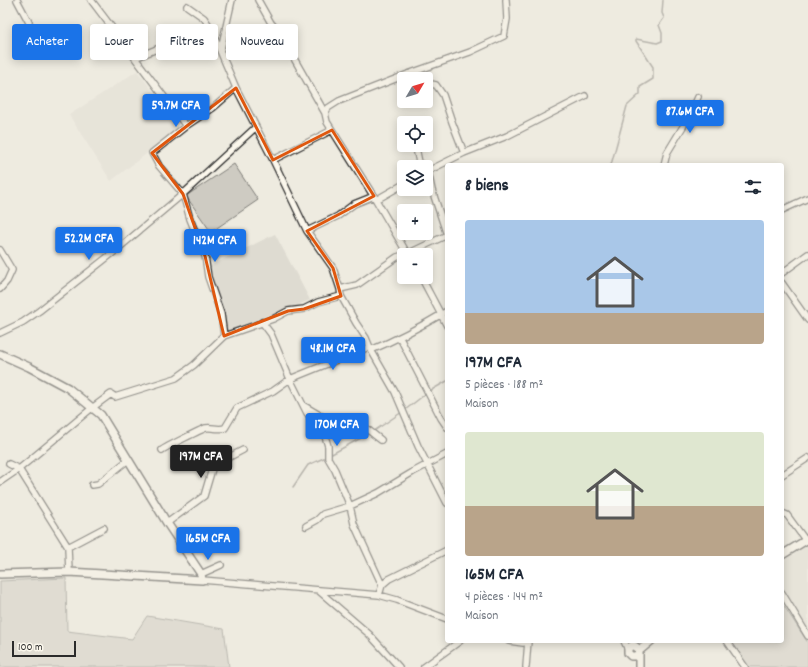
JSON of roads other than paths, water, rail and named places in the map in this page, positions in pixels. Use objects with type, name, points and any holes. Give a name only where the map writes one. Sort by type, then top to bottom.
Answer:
[{"type":"main road","points":[[0,354],[29,367],[68,388],[101,415],[202,577]]},
{"type":"main road","points":[[784,554],[807,540]]},
{"type":"main road","points":[[0,574],[69,572],[202,577]]},
{"type":"main road","points":[[634,649],[643,643]]},
{"type":"main road","points":[[634,649],[647,643]]},
{"type":"main road","points":[[634,649],[635,667]]},
{"type":"main road","points":[[634,649],[639,667]]},
{"type":"street","points":[[17,0],[30,24]]},
{"type":"street","points":[[91,0],[109,24]]},
{"type":"street","points":[[221,50],[232,0]]},
{"type":"street","points":[[258,0],[271,23],[279,32],[325,113],[327,122],[375,198],[402,248]]},
{"type":"street","points":[[414,72],[470,52],[504,36],[507,20],[506,0]]},
{"type":"street","points":[[187,6],[204,18],[208,24]]},
{"type":"street","points":[[218,44],[236,88],[307,231],[333,268],[341,293],[395,392],[445,499]]},
{"type":"street","points":[[136,60],[186,126]]},
{"type":"street","points":[[325,113],[328,108],[339,101],[397,78]]},
{"type":"street","points":[[433,84],[436,85],[444,95],[452,122],[464,152]]},
{"type":"street","points":[[224,336],[221,314],[208,277],[205,256],[190,219],[183,194],[159,166],[152,153],[186,126],[213,108],[236,88]]},
{"type":"street","points":[[433,169],[464,152],[507,136],[584,96]]},
{"type":"street","points":[[664,163],[667,153],[690,115],[698,97]]},
{"type":"street","points":[[0,333],[23,322],[39,311],[108,256],[183,194],[256,127]]},
{"type":"street","points":[[273,160],[332,130]]},
{"type":"street","points":[[307,231],[338,216],[354,204],[375,198],[397,187]]},
{"type":"street","points":[[433,193],[445,229]]},
{"type":"street","points":[[784,209],[808,198]]},
{"type":"street","points":[[420,248],[445,236]]},
{"type":"street","points":[[0,250],[12,270],[11,274],[0,289]]},
{"type":"street","points":[[784,272],[808,254]]},
{"type":"street","points":[[0,482],[19,469],[111,394],[115,397],[176,378],[194,365],[224,336],[273,319],[288,311],[304,309],[341,293],[357,285],[397,257]]},
{"type":"street","points":[[425,284],[445,322]]},
{"type":"street","points":[[784,285],[808,320]]},
{"type":"street","points":[[162,450],[206,428],[218,430],[225,428],[237,408],[273,391],[290,379],[400,338],[445,312]]},
{"type":"street","points":[[262,322],[271,334],[290,379],[304,406],[324,433],[328,446],[328,458],[335,470],[350,506],[354,524],[382,585]]},
{"type":"street","points":[[400,338],[445,424]]},
{"type":"street","points":[[304,406],[323,417],[352,421],[362,425],[381,440]]},
{"type":"street","points":[[167,523],[198,502],[204,496],[212,469],[218,463],[243,450]]},
{"type":"street","points":[[306,526],[317,520],[323,514],[350,506],[378,493],[445,455]]},
{"type":"street","points":[[784,474],[808,458]]},
{"type":"street","points":[[92,485],[98,484],[128,460]]},
{"type":"street","points":[[9,464],[19,469],[68,548],[69,572]]},
{"type":"street","points":[[784,514],[787,515],[807,540]]},
{"type":"street","points":[[68,548],[104,528]]},
{"type":"street","points":[[379,595],[382,585],[389,579],[445,551]]},
{"type":"street","points":[[202,577],[221,565]]},
{"type":"street","points":[[202,577],[379,595],[397,600],[445,618]]},
{"type":"street","points":[[319,590],[369,634],[399,667]]},
{"type":"street","points":[[784,596],[808,636]]},
{"type":"street","points":[[424,667],[457,643]]},
{"type":"street","points":[[525,643],[526,667]]},
{"type":"street","points":[[728,643],[745,667]]},
{"type":"waterway","points":[[612,163],[627,106],[640,94],[640,87],[653,79],[653,67],[636,39],[657,43],[662,41],[662,33],[659,25],[664,18],[662,13],[663,0]]},
{"type":"waterway","points":[[405,410],[428,392],[445,382]]},
{"type":"waterway","points":[[374,431],[402,412]]},
{"type":"waterway","points":[[330,455],[370,433]]},
{"type":"waterway","points":[[293,487],[308,465],[326,457]]}]
